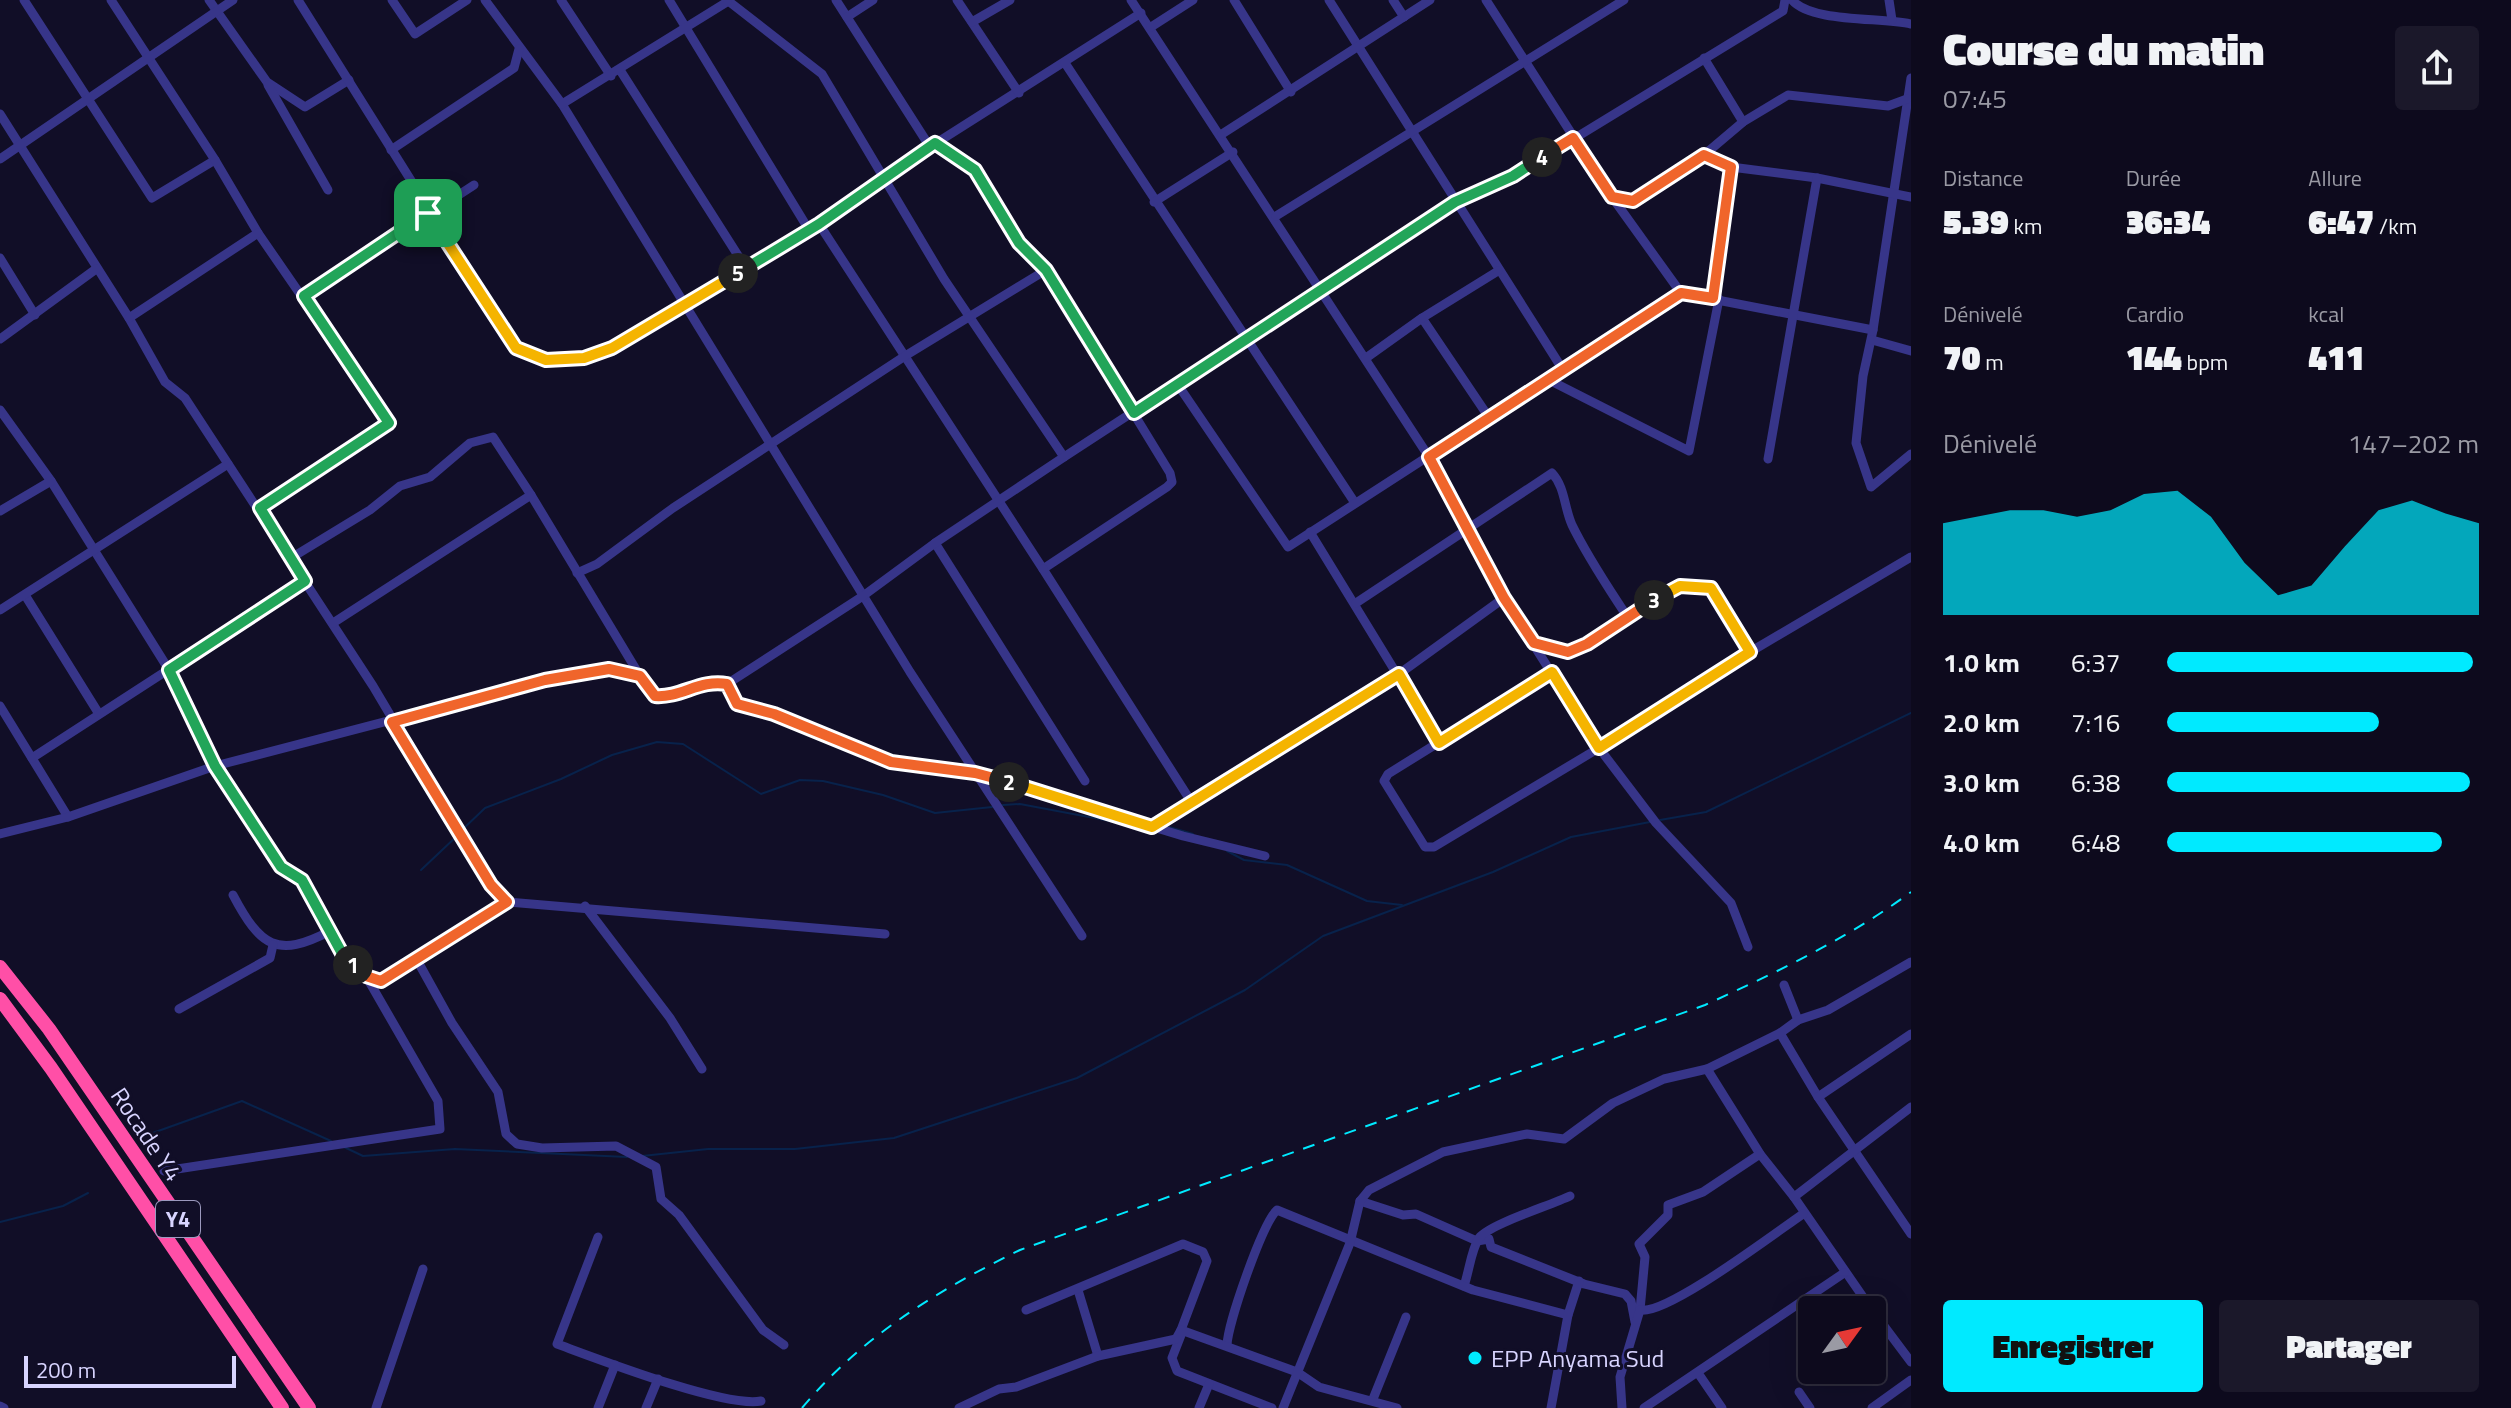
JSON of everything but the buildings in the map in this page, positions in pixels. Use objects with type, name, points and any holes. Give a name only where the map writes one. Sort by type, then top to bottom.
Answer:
[{"type":"highway","name":"Rocade Y4","points":[[0,967],[49,1029],[309,1408]]},
{"type":"highway","name":"Rocade Y4","points":[[0,999],[51,1068],[282,1408]]},
{"type":"street","points":[[24,0],[152,198],[215,160]]},
{"type":"street","points":[[111,0],[215,160],[258,233],[389,423],[260,508]]},
{"type":"street","points":[[209,0],[267,82],[328,190]]},
{"type":"street","points":[[0,159],[150,60],[233,0]]},
{"type":"street","points":[[298,0],[428,213],[516,348],[546,360],[584,358],[612,348],[819,224],[932,145],[1019,93],[1141,13]]},
{"type":"street","points":[[392,0],[415,34],[467,0]]},
{"type":"street","points":[[485,0],[562,104],[863,596],[1082,936]]},
{"type":"street","points":[[561,0],[616,73],[746,268]]},
{"type":"street","points":[[669,0],[809,230]]},
{"type":"street","points":[[836,0],[932,145],[975,170],[1019,243],[1046,270],[1134,413],[1172,482],[1043,569]]},
{"type":"street","points":[[847,17],[873,0]]},
{"type":"street","points":[[957,0],[1019,93]]},
{"type":"street","points":[[972,22],[1010,0]]},
{"type":"street","points":[[1131,0],[1276,216],[1429,457],[1504,598],[1599,748],[1656,823],[1731,903],[1748,947]]},
{"type":"street","points":[[1151,27],[1193,0]]},
{"type":"street","points":[[1234,0],[1291,92]]},
{"type":"street","points":[[1329,0],[1563,370]]},
{"type":"street","points":[[1393,0],[1404,17]]},
{"type":"street","points":[[1222,134],[1359,49],[1430,0]]},
{"type":"street","points":[[1487,0],[1612,197],[1681,293]]},
{"type":"street","points":[[1276,216],[1624,0]]},
{"type":"street","points":[[291,558],[370,510],[400,486],[430,477],[470,443],[493,437],[655,696],[671,697],[710,681],[727,684],[863,596],[935,543],[1064,457],[1250,339],[1455,202],[1513,176],[1783,11],[1785,0]]},
{"type":"street","points":[[1792,0],[1797,6],[1829,15],[1911,24]]},
{"type":"street","points":[[1889,0],[1892,20]]},
{"type":"street","points":[[562,104],[727,1],[822,74],[944,279],[971,314],[1064,457]]},
{"type":"street","points":[[391,150],[514,68],[519,49]]},
{"type":"street","points":[[1704,58],[1743,122]]},
{"type":"street","points":[[1065,63],[1154,202],[1250,339],[1355,503]]},
{"type":"street","points":[[1911,78],[1863,376],[1856,443],[1871,487],[1911,454]]},
{"type":"street","points":[[267,82],[305,107],[349,80]]},
{"type":"street","points":[[1612,197],[1633,201],[1704,155],[1743,122],[1788,95],[1888,106],[1907,99]]},
{"type":"street","points":[[0,114],[129,318],[165,382],[171,390],[185,398],[260,508],[491,885],[507,902]]},
{"type":"street","points":[[1154,202],[1233,152]]},
{"type":"street","points":[[1704,155],[1731,167],[1817,178],[1911,197]]},
{"type":"street","points":[[1549,380],[1689,451],[1716,299],[1731,167]]},
{"type":"street","points":[[1768,459],[1817,178]]},
{"type":"street","points":[[304,296],[474,185]]},
{"type":"street","points":[[819,224],[1192,803]]},
{"type":"street","points":[[129,318],[258,233]]},
{"type":"street","points":[[0,258],[35,315]]},
{"type":"street","points":[[0,339],[96,269]]},
{"type":"street","points":[[577,573],[597,564],[905,356],[1046,270]]},
{"type":"street","points":[[1366,358],[1422,318],[1498,271]]},
{"type":"street","points":[[1178,385],[1225,459],[1288,547],[1681,293],[1793,315],[1872,335],[1911,351]]},
{"type":"street","points":[[1422,318],[1490,419]]},
{"type":"street","points":[[0,410],[51,481],[169,670],[215,766],[281,867],[302,880],[344,957],[366,976],[438,1101],[440,1129],[164,1171]]},
{"type":"street","points":[[0,610],[228,464]]},
{"type":"street","points":[[1356,603],[1552,473],[1561,483],[1567,512],[1590,561],[1628,618]]},
{"type":"street","points":[[0,511],[51,481]]},
{"type":"street","points":[[333,623],[531,495]]},
{"type":"street","points":[[1310,532],[1439,743]]},
{"type":"street","points":[[935,543],[1085,781]]},
{"type":"street","points":[[1552,672],[1388,774],[1384,781],[1425,847],[1434,847],[1750,652],[1911,557]]},
{"type":"street","points":[[32,758],[305,581]]},
{"type":"street","points":[[1534,643],[1568,652],[1587,644],[1680,586],[1711,588],[1750,652]]},
{"type":"street","points":[[25,595],[99,714]]},
{"type":"street","points":[[1152,827],[1399,674],[1504,598]]},
{"type":"street","points":[[0,834],[68,817],[215,766],[545,680],[609,669],[640,676]]},
{"type":"street","points":[[727,684],[737,704],[774,714],[891,762],[975,773],[1152,827],[1265,856]]},
{"type":"street","points":[[0,706],[68,817]]},
{"type":"street","points":[[233,895],[250,922],[273,945],[283,948],[309,942],[330,931]]},
{"type":"street","points":[[366,976],[381,981],[507,902],[585,906],[885,934]]},
{"type":"street","points":[[585,906],[670,1018],[702,1069]]},
{"type":"street","points":[[179,1009],[270,958],[273,945]]},
{"type":"street","points":[[417,960],[452,1023],[498,1092],[506,1134],[517,1144],[542,1148],[616,1146],[656,1167],[661,1199],[679,1215],[763,1330],[784,1345]]},
{"type":"street","points":[[1283,1408],[1350,1243],[1360,1201],[1379,1182],[1399,1175],[1430,1156],[1527,1134],[1564,1139],[1623,1098],[1664,1079],[1707,1069],[1780,1033],[1798,1020],[1828,1010],[1911,962]]},
{"type":"street","points":[[1784,985],[1798,1020]]},
{"type":"street","points":[[1780,1033],[1818,1097],[1911,1234]]},
{"type":"street","points":[[1818,1097],[1911,1034]]},
{"type":"street","points":[[1707,1069],[1760,1154],[1794,1197],[1861,1296]]},
{"type":"street","points":[[1794,1197],[1910,1109]]},
{"type":"street","points":[[1622,1408],[1620,1377],[1640,1310],[1645,1257],[1639,1244],[1668,1215],[1668,1205],[1703,1192],[1760,1154]]},
{"type":"street","points":[[1464,1286],[1477,1241],[1498,1224],[1534,1213],[1570,1196]]},
{"type":"street","points":[[1360,1201],[1390,1212],[1416,1214],[1477,1241],[1489,1239],[1491,1247],[1579,1281],[1629,1296],[1635,1322]]},
{"type":"street","points":[[1227,1345],[1238,1297],[1274,1212],[1285,1211],[1350,1243],[1464,1286],[1568,1315]]},
{"type":"street","points":[[1640,1310],[1654,1311],[1677,1300],[1803,1214]]},
{"type":"street","points":[[598,1237],[557,1344],[715,1398],[747,1405],[761,1401]]},
{"type":"street","points":[[1026,1310],[1078,1290],[1160,1251],[1187,1245],[1203,1252],[1207,1261],[1172,1363],[1181,1373],[1272,1408]]},
{"type":"street","points":[[376,1408],[423,1269]]},
{"type":"street","points":[[1644,1408],[1844,1273]]},
{"type":"street","points":[[1550,1407],[1568,1315],[1579,1281]]},
{"type":"street","points":[[1078,1290],[1098,1356]]},
{"type":"street","points":[[1373,1399],[1406,1317]]},
{"type":"street","points":[[1886,1329],[1911,1362]]},
{"type":"street","points":[[1182,1330],[1297,1372],[1319,1387],[1373,1399],[1397,1408]]},
{"type":"street","points":[[959,1408],[999,1389],[1016,1387],[1098,1356],[1176,1339],[1182,1330]]},
{"type":"street","points":[[598,1408],[615,1365]]},
{"type":"street","points":[[1698,1373],[1722,1408]]},
{"type":"street","points":[[646,1408],[658,1379]]},
{"type":"street","points":[[1872,1408],[1911,1380]]},
{"type":"street","points":[[1199,1408],[1209,1384]]},
{"type":"street","points":[[1799,1392],[1810,1408]]},
{"type":"waterway","points":[[1660,820],[1706,812],[1911,713]]},
{"type":"waterway","points":[[462,830],[485,808],[561,779],[612,755],[657,742],[683,744],[761,794],[800,780],[823,781],[883,795],[935,813],[992,807]]},
{"type":"waterway","points":[[1003,805],[1020,804],[1126,824]]},
{"type":"waterway","points":[[642,1156],[708,1149],[795,1149],[894,1138],[1077,1078],[1245,990],[1323,936],[1493,872],[1571,837],[1650,822]]},
{"type":"waterway","points":[[1169,827],[1193,834]]},
{"type":"waterway","points":[[421,870],[458,835]]},
{"type":"waterway","points":[[1227,851],[1244,860],[1287,865],[1367,901],[1402,905]]},
{"type":"waterway","points":[[147,1135],[242,1101],[331,1141]]},
{"type":"waterway","points":[[344,1147],[363,1156],[455,1149],[627,1157]]},
{"type":"waterway","points":[[0,1222],[63,1206],[88,1193]]},
{"type":"railway","points":[[802,1408],[849,1359],[902,1317],[1020,1250],[1705,1005],[1837,940],[1911,892]]},
{"type":"place","name":"EPP Anyama Sud","points":[[1475,1358]]},
{"type":"route","points":[[1573,138],[1612,197],[1633,201],[1704,155],[1731,167],[1713,298],[1681,293],[1429,457],[1504,598],[1534,643],[1568,652],[1587,644],[1680,586],[1711,588],[1750,652],[1599,748],[1552,672],[1439,743],[1399,674],[1152,827],[975,773],[891,762],[774,714],[737,704],[727,684],[710,681],[671,697],[655,696],[640,676],[609,669],[545,680],[392,722],[491,885],[507,902],[381,981],[366,976],[344,957],[302,880],[281,867],[215,766],[169,670],[305,581],[260,508],[389,423],[304,296],[428,213],[516,348],[546,360],[584,358],[612,348],[819,224],[935,143],[944,152],[975,170],[1019,243],[1046,270],[1134,413],[1455,202],[1513,176],[1573,138]]}]
